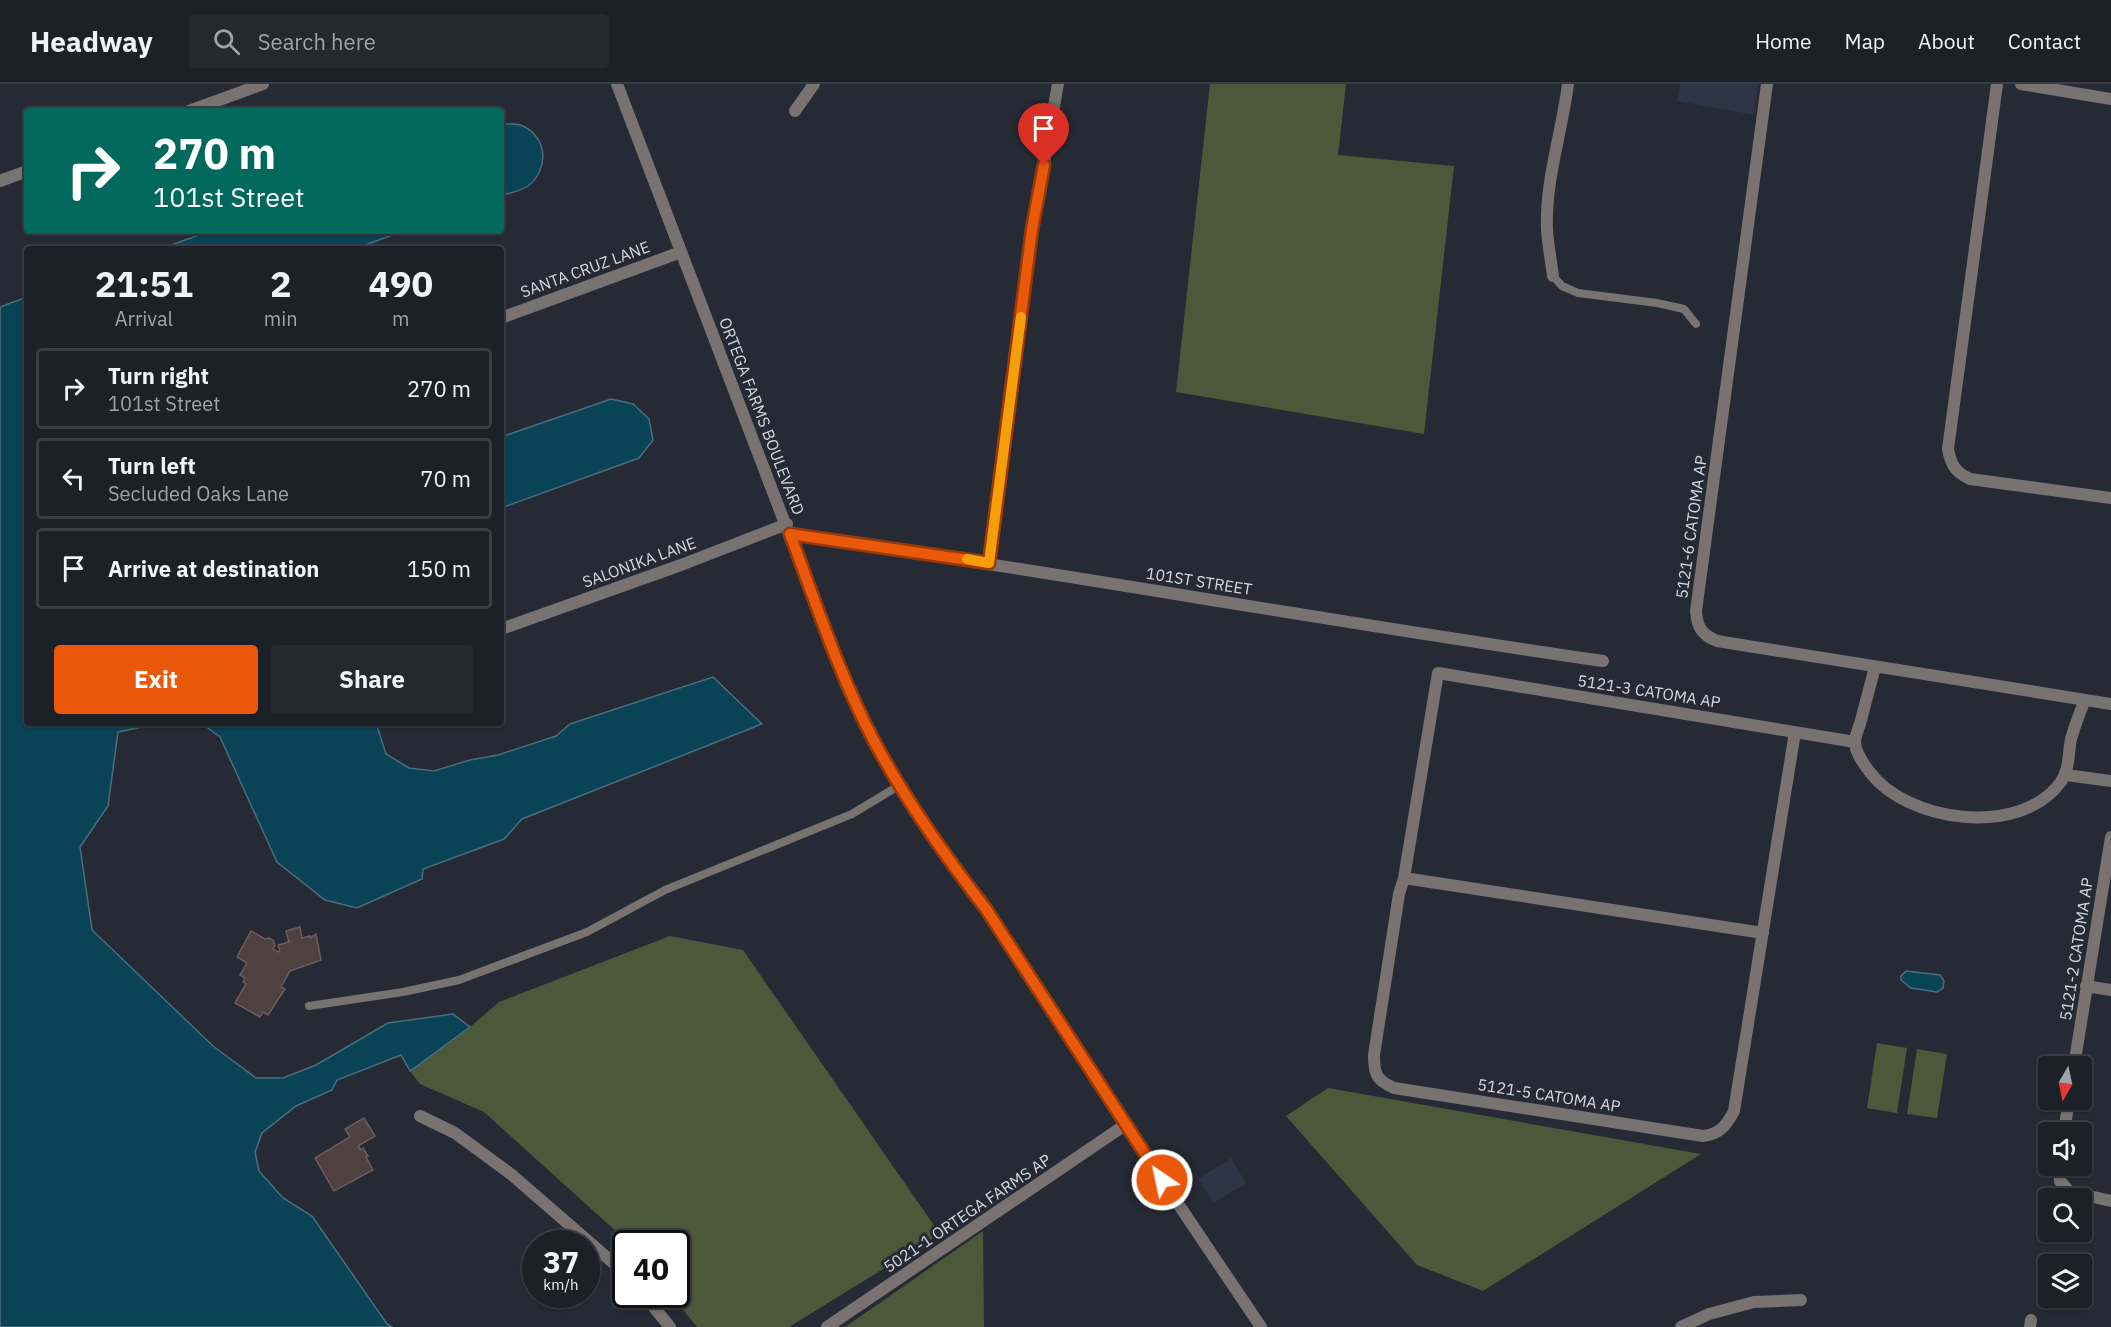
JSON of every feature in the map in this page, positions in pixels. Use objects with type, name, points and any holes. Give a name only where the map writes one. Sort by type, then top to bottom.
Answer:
[{"type":"street","points":[[197,108],[263,84]]},
{"type":"street","name":"ORTEGA FARMS BOULEVARD","points":[[617,84],[844,675],[873,739],[955,869],[986,909],[1125,1125],[1261,1327]]},
{"type":"street","points":[[795,111],[814,84]]},
{"type":"street","points":[[989,563],[1032,229],[1058,84]]},
{"type":"street","points":[[1553,276],[1547,230],[1548,209],[1552,172],[1568,84]]},
{"type":"street","name":"5121-6 CATOMA AP","points":[[1767,84],[1698,599],[1697,624],[1705,636],[1717,641],[2111,704]]},
{"type":"street","points":[[1997,84],[1948,448],[1951,464],[1959,474],[1970,479],[2111,498]]},
{"type":"street","points":[[2021,84],[2111,99]]},
{"type":"street","points":[[0,181],[24,172]]},
{"type":"street","name":"SANTA CRUZ LANE","points":[[504,317],[681,252]]},
{"type":"street","name":"101ST STREET","points":[[789,529],[1445,638],[1603,661]]},
{"type":"street","name":"SALONIKA LANE","points":[[504,628],[789,529]]},
{"type":"street","points":[[1875,667],[1855,742],[1862,761],[1878,783],[1903,800],[1933,812],[1965,817],[1994,817],[2017,812],[2040,800],[2059,785],[2066,775],[2071,739],[2085,699]]},
{"type":"street","name":"5121-3 CATOMA AP","points":[[1438,673],[1855,742]]},
{"type":"street","name":"5121-5 CATOMA AP","points":[[1438,673],[1404,878],[1399,894],[1374,1055],[1374,1070],[1381,1082],[1394,1088],[1702,1136],[1716,1134],[1726,1125],[1734,1111],[1795,732]]},
{"type":"street","points":[[2066,775],[2111,781]]},
{"type":"street","name":"5121-2 CATOMA AP","points":[[2076,1056],[2111,837]]},
{"type":"street","points":[[1404,878],[1763,933]]},
{"type":"street","points":[[2086,986],[2111,990]]},
{"type":"street","points":[[420,1116],[455,1133],[512,1175],[612,1262]]},
{"type":"street","name":"5021-1 ORTEGA FARMS AP","points":[[826,1327],[1125,1125]]},
{"type":"street","points":[[2060,1176],[2060,1181],[2070,1192],[2111,1201]]},
{"type":"street","points":[[1681,1327],[1709,1314],[1754,1302],[1801,1300]]},
{"type":"street","points":[[654,1308],[670,1327]]},
{"type":"lane","points":[[1553,276],[1562,286],[1578,293],[1657,303],[1684,309],[1696,324]]},
{"type":"lane","points":[[309,1006],[403,992],[459,980],[587,932],[665,890],[852,814],[900,785]]},
{"type":"shaded area","points":[[1680,84],[1758,84],[1754,115],[1677,101]]},
{"type":"shaded area","points":[[1231,1158],[1246,1183],[1214,1203],[1198,1179]]},
{"type":"green space","points":[[1210,84],[1346,84],[1338,155],[1454,166],[1424,434],[1176,392]]},
{"type":"green space","points":[[670,936],[743,950],[940,1234],[789,1327],[697,1327],[682,1308],[690,1308],[690,1230],[615,1230],[484,1112],[420,1084],[410,1071],[470,1027],[499,1002]]},
{"type":"green space","points":[[1877,1043],[1907,1048],[1897,1113],[1867,1108]]},
{"type":"green space","points":[[1917,1049],[1947,1054],[1937,1118],[1907,1114]]},
{"type":"green space","points":[[1328,1088],[1701,1154],[1483,1291],[1417,1265],[1286,1116]]},
{"type":"green space","points":[[983,1231],[984,1327],[845,1327]]},
{"type":"water","points":[[504,124],[519,124],[531,131],[537,138],[543,154],[540,172],[528,186],[504,195]]},
{"type":"water","points":[[202,234],[396,234],[362,246],[168,246]]},
{"type":"water","points":[[24,298],[24,726],[147,726],[118,732],[108,806],[80,847],[92,930],[213,1046],[256,1078],[283,1078],[316,1065],[388,1023],[453,1014],[470,1027],[410,1071],[401,1055],[337,1080],[332,1090],[296,1106],[262,1133],[255,1152],[259,1171],[283,1198],[312,1216],[387,1324],[392,1327],[0,1327],[0,307]]},
{"type":"water","points":[[611,399],[633,404],[649,419],[653,440],[639,458],[504,507],[504,436]]},
{"type":"water","points":[[713,677],[762,724],[522,819],[504,839],[423,869],[422,879],[357,908],[325,900],[277,862],[220,737],[205,726],[377,726],[386,754],[409,768],[434,771],[470,760],[498,755],[556,736],[570,724]]},
{"type":"water","points":[[1906,971],[1940,975],[1944,981],[1943,988],[1937,992],[1911,988],[1901,980],[1901,976]]},
{"type":"building","points":[[300,927],[302,938],[310,936],[310,938],[316,934],[321,960],[290,971],[281,987],[285,989],[268,1015],[263,1012],[260,1017],[235,1003],[246,984],[243,982],[245,978],[240,975],[247,963],[237,957],[251,931],[265,939],[273,940],[275,945],[273,949],[278,952],[280,951],[278,945],[289,942],[286,931]]},
{"type":"building","points":[[364,1118],[375,1136],[358,1146],[361,1150],[363,1148],[368,1156],[366,1157],[373,1170],[334,1191],[315,1158],[350,1137],[345,1129]]},
{"type":"slow traffic","points":[[967,559],[989,563],[1021,317]]},
{"type":"route","points":[[1044,165],[1032,229],[989,563],[790,534],[839,665],[886,764],[955,869],[986,909],[1162,1180]]}]
